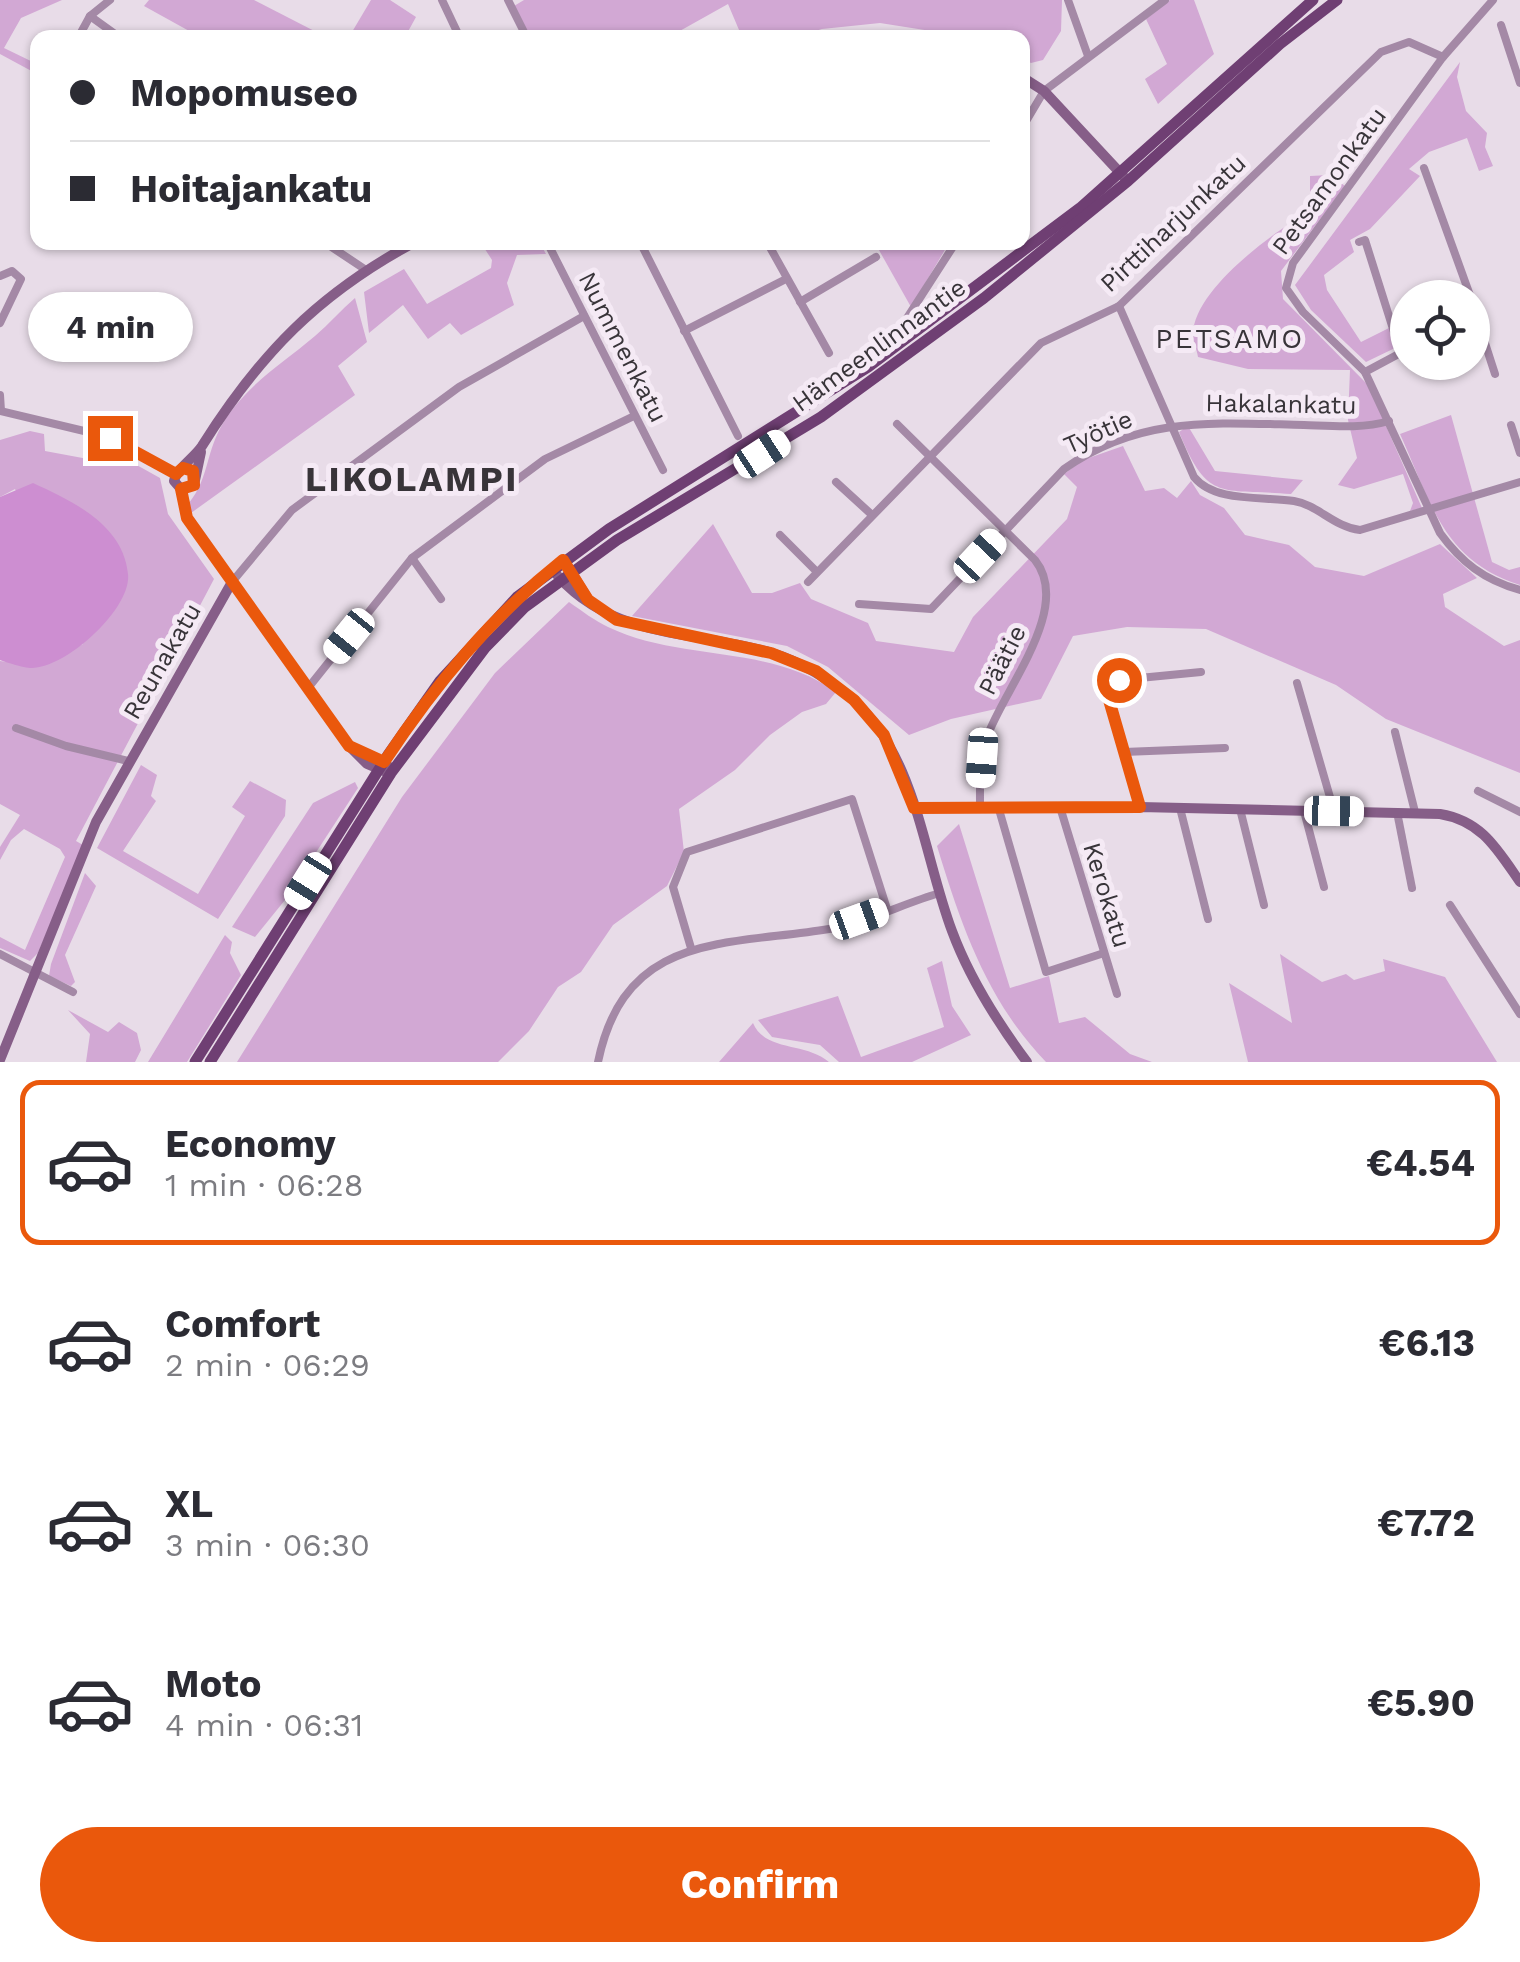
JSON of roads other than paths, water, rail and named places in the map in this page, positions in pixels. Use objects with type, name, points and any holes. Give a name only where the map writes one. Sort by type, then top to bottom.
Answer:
[{"type":"main road","name":"Hämeenlinnantie","points":[[1030,246],[1124,176],[1312,0]]},
{"type":"main road","name":"Hämeenlinnantie","points":[[210,1062],[384,768],[484,648],[566,576],[876,378],[1337,0]]},
{"type":"main road","name":"Hämeenlinnantie","points":[[195,1062],[440,681],[488,626],[563,560],[868,368],[1024,250]]},
{"type":"street","points":[[82,30],[90,16],[110,0]]},
{"type":"street","points":[[442,0],[456,30]]},
{"type":"street","points":[[508,0],[523,30]]},
{"type":"street","points":[[1068,0],[1088,56]]},
{"type":"street","points":[[1030,115],[1044,91],[1165,0]]},
{"type":"street","name":"Petsamonkatu","points":[[1493,0],[1443,57],[1286,274],[1286,288],[1303,312],[1365,372],[1446,542],[1475,571],[1520,590]]},
{"type":"street","points":[[90,16],[109,30]]},
{"type":"street","points":[[1501,25],[1520,82]]},
{"type":"street","name":"Pirttiharjunkatu","points":[[808,582],[1040,343],[1120,306],[1381,52],[1409,42],[1443,57]]},
{"type":"street","points":[[1030,82],[1044,91],[1124,176]]},
{"type":"street","points":[[1424,168],[1465,280]]},
{"type":"street","points":[[1359,242],[1365,240],[1390,311]]},
{"type":"street","points":[[338,250],[366,270]]},
{"type":"street","points":[[384,768],[349,746],[183,511],[181,489],[174,481],[205,441],[230,398],[273,347],[315,308],[401,250]]},
{"type":"street","name":"Nummenkatu","points":[[552,250],[663,470]]},
{"type":"street","points":[[644,250],[738,436]]},
{"type":"street","points":[[771,250],[829,354]]},
{"type":"street","points":[[898,332],[951,250]]},
{"type":"street","points":[[800,302],[876,257]]},
{"type":"street","points":[[0,276],[12,270],[21,280],[0,323]]},
{"type":"street","points":[[684,331],[786,279]]},
{"type":"street","points":[[0,300],[4,311]]},
{"type":"street","points":[[1120,306],[1194,477],[1211,490],[1298,502],[1337,525],[1360,530],[1520,482]]},
{"type":"street","name":"Reunakatu","points":[[0,1060],[74,870],[128,761],[232,582],[292,510],[473,378],[584,316]]},
{"type":"street","points":[[1365,372],[1390,358]]},
{"type":"street","points":[[1490,362],[1495,374]]},
{"type":"street","points":[[0,395],[0,411],[105,436],[180,471],[195,474]]},
{"type":"street","points":[[308,688],[412,558],[545,459],[634,416]]},
{"type":"street","name":"Hakalankatu","points":[[1172,424],[1332,426],[1389,421]]},
{"type":"street","name":"Päätie","points":[[897,424],[1040,565],[1047,599],[1038,636],[985,741],[980,806]]},
{"type":"street","name":"Työtie","points":[[859,604],[931,609],[1081,456],[1172,424]]},
{"type":"street","points":[[1511,425],[1520,453]]},
{"type":"street","points":[[181,489],[194,485],[205,441]]},
{"type":"street","points":[[836,482],[870,514]]},
{"type":"street","points":[[780,536],[816,570]]},
{"type":"street","points":[[412,558],[441,598]]},
{"type":"street","points":[[563,560],[566,576]]},
{"type":"street","points":[[552,569],[566,576],[588,600],[617,620],[771,653],[816,671],[854,700],[884,735],[914,808],[952,934],[1027,1062]]},
{"type":"street","points":[[1140,807],[1107,693],[1110,684],[1201,672]]},
{"type":"street","points":[[1298,683],[1334,811]]},
{"type":"street","points":[[16,728],[66,746],[128,761]]},
{"type":"street","points":[[1395,732],[1415,812]]},
{"type":"street","points":[[1124,752],[1225,748]]},
{"type":"street","points":[[1478,791],[1520,812]]},
{"type":"street","points":[[691,948],[673,887],[687,852],[852,799],[886,909]]},
{"type":"street","points":[[998,806],[1046,972],[1104,954]]},
{"type":"street","points":[[914,808],[1415,812],[1475,824],[1520,882]]},
{"type":"street","name":"Kerokatu","points":[[1060,808],[1116,994]]},
{"type":"street","points":[[1180,808],[1208,919]]},
{"type":"street","points":[[1240,810],[1264,905]]},
{"type":"street","points":[[1304,811],[1324,887]]},
{"type":"street","points":[[1397,812],[1412,888]]},
{"type":"street","points":[[598,1062],[613,1018],[628,994],[663,962],[691,948],[728,939],[832,928],[940,893]]},
{"type":"street","points":[[1450,904],[1520,1014]]},
{"type":"street","points":[[0,954],[72,992]]},
{"type":"street","points":[[1510,993],[1520,986]]},
{"type":"district","name":"PETSAMO","points":[[1230,338]]},
{"type":"district","name":"LIKOLAMPI","points":[[412,479]]}]
